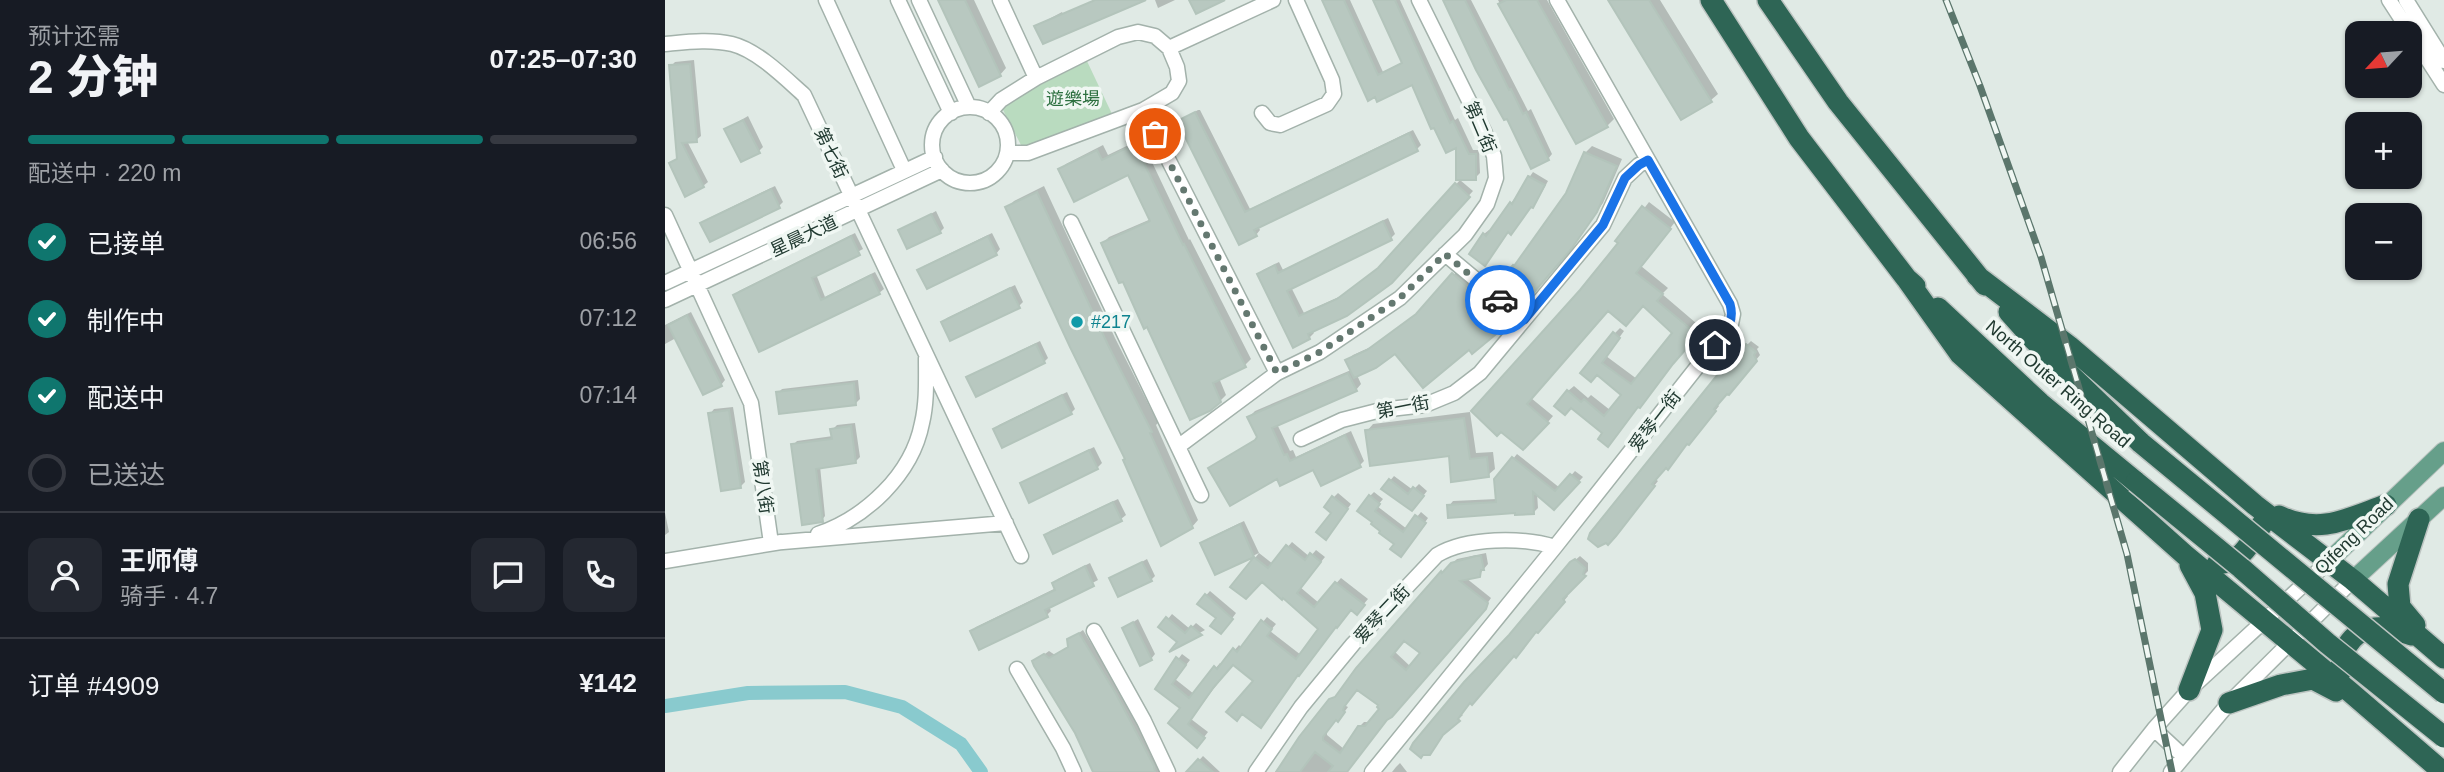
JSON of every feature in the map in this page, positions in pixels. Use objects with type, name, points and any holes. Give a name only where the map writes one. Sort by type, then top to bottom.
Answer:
[{"type":"highway","points":[[1697,0],[1749,60]]},
{"type":"highway","name":"North Outer Ring Road","points":[[1711,0],[1799,138],[1906,278],[2040,403],[2241,568],[2327,643],[2444,737]]},
{"type":"highway","name":"North Outer Ring Road","points":[[1768,0],[1838,102],[1977,276],[2034,340],[2141,443],[2444,693]]},
{"type":"highway","points":[[1775,0],[1793,37]]},
{"type":"highway","points":[[1977,276],[2069,346],[2262,510],[2353,580],[2441,656]]},
{"type":"highway","points":[[1906,278],[1960,354],[2191,560],[2442,772]]},
{"type":"highway","points":[[2262,510],[2311,527],[2339,523],[2386,505]]},
{"type":"highway","points":[[2191,560],[2230,563],[2245,551],[2262,510]]},
{"type":"highway","points":[[2419,519],[2398,584],[2400,607],[2441,656]]},
{"type":"highway","points":[[2189,691],[2212,630],[2205,593],[2191,560]]},
{"type":"highway","points":[[2356,697],[2340,676],[2341,657],[2351,638],[2364,629],[2386,628],[2418,637]]},
{"type":"highway","points":[[2229,703],[2281,685],[2313,679],[2356,697]]},
{"type":"main road","name":"Qifeng Road","points":[[2328,562],[2444,450]]},
{"type":"main road","name":"Qifeng Road","points":[[2353,580],[2444,496]]},
{"type":"street","points":[[827,0],[904,170]]},
{"type":"street","points":[[898,0],[951,113]]},
{"type":"street","points":[[919,0],[969,107]]},
{"type":"street","points":[[1000,0],[1036,78]]},
{"type":"street","points":[[1169,48],[1273,0]]},
{"type":"street","points":[[1262,113],[1270,123],[1280,125],[1327,104],[1334,94],[1332,80],[1296,0]]},
{"type":"street","name":"第二街","points":[[1179,446],[1277,373],[1320,352],[1400,298],[1465,235],[1487,204],[1496,178],[1494,156],[1419,0]]},
{"type":"street","name":"爱琴一街","points":[[1372,772],[1555,547],[1731,324],[1733,314],[1730,304],[1557,0]]},
{"type":"street","points":[[2389,0],[2444,85]]},
{"type":"street","points":[[2406,0],[2444,61]]},
{"type":"street","points":[[989,113],[1001,100],[1036,78],[1118,37],[1138,32],[1155,36],[1169,48],[1177,67],[1179,81],[1172,93],[1143,110],[1028,153],[1007,153]]},
{"type":"street","name":"第七街","points":[[665,44],[695,41],[733,44],[772,65],[804,95],[1021,556]]},
{"type":"street","points":[[969,107],[989,113],[1002,125],[1007,137],[1007,153],[998,171],[989,178],[977,183],[965,183],[954,179],[938,163],[933,138],[937,126],[951,113],[969,107]]},
{"type":"street","points":[[1143,110],[1277,373]]},
{"type":"street","name":"第一街","points":[[1301,439],[1342,420],[1381,410],[1425,405],[1454,393],[1480,373],[1603,225],[1625,178],[1648,160]]},
{"type":"street","name":"星晨大道","points":[[665,283],[904,170],[938,163]]},
{"type":"street","name":"星晨大道","points":[[665,300],[858,210],[938,163]]},
{"type":"street","name":"第八街","points":[[665,215],[751,403],[771,543]]},
{"type":"street","points":[[1071,222],[1201,495]]},
{"type":"street","points":[[1445,254],[1524,320]]},
{"type":"street","name":"第七街","points":[[665,561],[819,534],[844,524],[865,509],[888,488],[917,441],[926,391],[925,353]]},
{"type":"street","points":[[771,543],[1006,523]]},
{"type":"street","name":"爱琴二街","points":[[1256,772],[1301,707],[1353,644],[1437,555],[1451,547],[1474,542],[1539,542],[1555,547]]},
{"type":"street","name":"Qifeng Road","points":[[2120,772],[2189,691],[2328,562]]},
{"type":"street","points":[[2171,772],[2229,703],[2353,580]]},
{"type":"street","points":[[1094,631],[1144,721],[1168,772]]},
{"type":"street","points":[[1017,669],[1074,772]]},
{"type":"street","points":[[2154,729],[2183,756]]},
{"type":"green space","name":"遊樂場","points":[[1086,59],[1112,114],[1022,147],[1001,106]]},
{"type":"building","points":[[938,0],[965,0],[1001,76],[979,87]]},
{"type":"building","points":[[1095,0],[1146,0],[1043,44],[1034,26]]},
{"type":"building","points":[[1189,0],[1225,0],[1196,14]]},
{"type":"building","points":[[1322,0],[1344,0],[1378,75],[1402,63],[1373,0],[1395,0],[1450,123],[1453,121],[1469,154],[1476,154],[1476,180],[1456,180],[1456,148],[1446,153],[1434,128],[1431,129],[1412,85],[1377,102],[1375,97],[1368,101]]},
{"type":"building","points":[[1443,0],[1465,0],[1509,90],[1511,89],[1523,114],[1526,112],[1549,160],[1531,169],[1507,119],[1504,120],[1476,70]]},
{"type":"building","points":[[1506,0],[1537,0],[1608,127],[1576,144],[1498,4]]},
{"type":"building","points":[[1608,0],[1649,0],[1712,102],[1681,120]]},
{"type":"building","points":[[690,64],[697,142],[682,143],[704,187],[685,197],[669,163],[677,159],[669,65]]},
{"type":"building","points":[[1195,112],[1245,212],[1409,133],[1418,151],[1254,230],[1257,236],[1239,245],[1177,121]]},
{"type":"building","points":[[743,120],[760,153],[741,162],[724,129]]},
{"type":"building","points":[[1135,144],[1246,367],[1213,383],[1221,402],[1210,411],[1190,420],[1147,327],[1144,329],[1123,282],[1119,283],[1101,243],[1150,221],[1128,175],[1074,202],[1058,169],[1097,150],[1102,160]]},
{"type":"building","points":[[1584,152],[1617,166],[1597,212],[1572,248],[1525,303],[1499,281],[1514,266],[1566,193]]},
{"type":"building","points":[[1528,176],[1545,185],[1533,208],[1531,207],[1511,235],[1508,232],[1485,266],[1469,254],[1483,233],[1486,236],[1510,202],[1512,204]]},
{"type":"building","points":[[1455,183],[1470,197],[1392,283],[1347,316],[1308,334],[1310,339],[1293,348],[1257,274],[1275,265],[1278,273],[1383,221],[1392,240],[1287,291],[1299,316],[1337,299],[1378,268]]},
{"type":"building","points":[[771,189],[780,208],[710,242],[700,223]]},
{"type":"building","points":[[1037,192],[1152,432],[1150,433],[1193,528],[1161,546],[1123,460],[1125,459],[1005,207]]},
{"type":"building","points":[[1642,206],[1671,229],[1636,273],[1663,294],[1657,301],[1698,335],[1608,447],[1598,439],[1602,433],[1571,408],[1565,415],[1554,406],[1567,390],[1581,402],[1584,399],[1604,416],[1621,395],[1597,375],[1591,382],[1580,373],[1613,332],[1620,338],[1602,363],[1631,384],[1672,333],[1643,306],[1626,326],[1608,311],[1527,404],[1549,423],[1523,450],[1501,432],[1497,436],[1471,411],[1580,290],[1618,243],[1615,241]]},
{"type":"building","points":[[931,214],[941,233],[907,249],[898,230]]},
{"type":"building","points":[[851,236],[860,255],[812,278],[821,300],[871,275],[880,294],[759,352],[733,295]]},
{"type":"building","points":[[988,236],[997,255],[927,289],[917,270]]},
{"type":"building","points":[[1452,273],[1472,291],[1469,296],[1480,305],[1483,300],[1506,326],[1472,354],[1469,350],[1423,388],[1395,354],[1376,368],[1354,378],[1345,360],[1367,350],[1416,314]]},
{"type":"building","points":[[1010,288],[1020,308],[950,341],[941,322]]},
{"type":"building","points":[[687,315],[722,386],[703,395],[668,325]]},
{"type":"building","points":[[1036,344],[1045,363],[976,397],[966,377]]},
{"type":"building","points":[[1746,344],[1756,352],[1754,355],[1757,361],[1714,409],[1716,411],[1668,470],[1666,468],[1652,484],[1655,486],[1616,536],[1608,545],[1606,543],[1598,547],[1588,539],[1590,533],[1731,358]]},
{"type":"building","points":[[1348,373],[1357,391],[1272,428],[1284,455],[1287,454],[1290,461],[1345,435],[1361,467],[1321,486],[1313,470],[1280,486],[1277,479],[1230,506],[1208,468],[1255,440],[1257,437],[1247,417]]},
{"type":"building","points":[[854,383],[856,405],[779,414],[776,392]]},
{"type":"building","points":[[1062,395],[1072,414],[1002,448],[993,429]]},
{"type":"building","points":[[729,410],[741,488],[721,491],[708,413]]},
{"type":"building","points":[[1464,418],[1470,459],[1487,457],[1489,477],[1451,482],[1449,456],[1370,466],[1365,430]]},
{"type":"building","points":[[851,426],[856,463],[816,469],[823,522],[802,525],[791,444],[832,439],[830,429]]},
{"type":"building","points":[[1089,450],[1098,469],[1029,503],[1020,483]]},
{"type":"building","points":[[1512,457],[1555,491],[1570,474],[1580,482],[1554,510],[1533,492],[1534,514],[1448,518],[1447,505],[1496,502],[1494,479]]},
{"type":"building","points":[[1389,479],[1408,494],[1413,487],[1424,496],[1412,511],[1381,489]]},
{"type":"building","points":[[1369,495],[1380,504],[1375,511],[1403,532],[1415,515],[1426,523],[1401,557],[1390,549],[1394,544],[1357,511]]},
{"type":"building","points":[[1332,496],[1348,509],[1326,540],[1316,532],[1331,513],[1324,507]]},
{"type":"building","points":[[1113,502],[1122,521],[1053,554],[1044,535]]},
{"type":"building","points":[[1240,524],[1254,557],[1215,575],[1200,543]]},
{"type":"building","points":[[1286,545],[1305,560],[1310,553],[1321,562],[1297,593],[1314,607],[1335,582],[1365,605],[1357,615],[1351,610],[1336,627],[1261,728],[1242,714],[1237,721],[1226,712],[1253,681],[1233,665],[1188,724],[1205,738],[1197,748],[1168,723],[1180,708],[1155,689],[1176,657],[1186,665],[1172,684],[1189,698],[1214,666],[1217,669],[1233,648],[1237,652],[1261,620],[1272,629],[1267,636],[1296,659],[1318,629],[1262,582],[1246,599],[1230,587],[1254,557],[1268,568]]},
{"type":"building","points":[[1481,556],[1484,570],[1481,570],[1480,577],[1460,581],[1488,603],[1486,609],[1387,720],[1347,772],[1328,772],[1333,766],[1315,752],[1300,772],[1276,772],[1329,699],[1335,697],[1356,668],[1451,563]],"holes":[[[1404,641],[1420,653],[1406,670],[1391,657]],[[1357,690],[1378,705],[1379,709],[1365,726],[1358,726],[1340,753],[1323,740],[1323,737],[1336,720],[1338,722],[1345,712],[1344,707]]]},
{"type":"building","points":[[1575,559],[1585,568],[1583,574],[1586,576],[1563,599],[1565,602],[1472,705],[1470,703],[1458,719],[1460,721],[1443,735],[1430,755],[1423,755],[1421,758],[1410,749],[1464,682]]},
{"type":"building","points":[[1142,562],[1152,581],[1118,597],[1109,578]]},
{"type":"building","points":[[1085,566],[1094,586],[1045,610],[1048,617],[979,650],[970,631],[1055,590],[1052,583]]},
{"type":"building","points":[[1205,594],[1233,619],[1221,634],[1210,626],[1216,618],[1197,604]]},
{"type":"building","points":[[1166,617],[1185,633],[1191,626],[1202,635],[1169,652],[1177,642],[1158,627]]},
{"type":"building","points":[[1133,622],[1152,660],[1140,666],[1122,628]]},
{"type":"building","points":[[1079,633],[1116,694],[1155,772],[1093,772],[1075,733],[1034,666],[1032,661],[1044,654],[1049,658],[1068,647],[1067,639]]},
{"type":"building","points":[[1198,759],[1213,772],[1186,772]]},
{"type":"waterway","points":[[665,706],[748,693],[845,692],[902,707],[961,744],[981,772]]},
{"type":"railway","points":[[1946,0],[2041,257],[2127,554],[2172,772]]},
{"type":"way so far","points":[[1155,134],[1277,373],[1320,352],[1400,298],[1445,254],[1500,300]]},
{"type":"place","name":"#217","points":[[1077,322]]},
{"type":"route","points":[[1500,300],[1524,320],[1603,225],[1625,178],[1648,160],[1730,304],[1733,314],[1731,324],[1715,345]]}]
